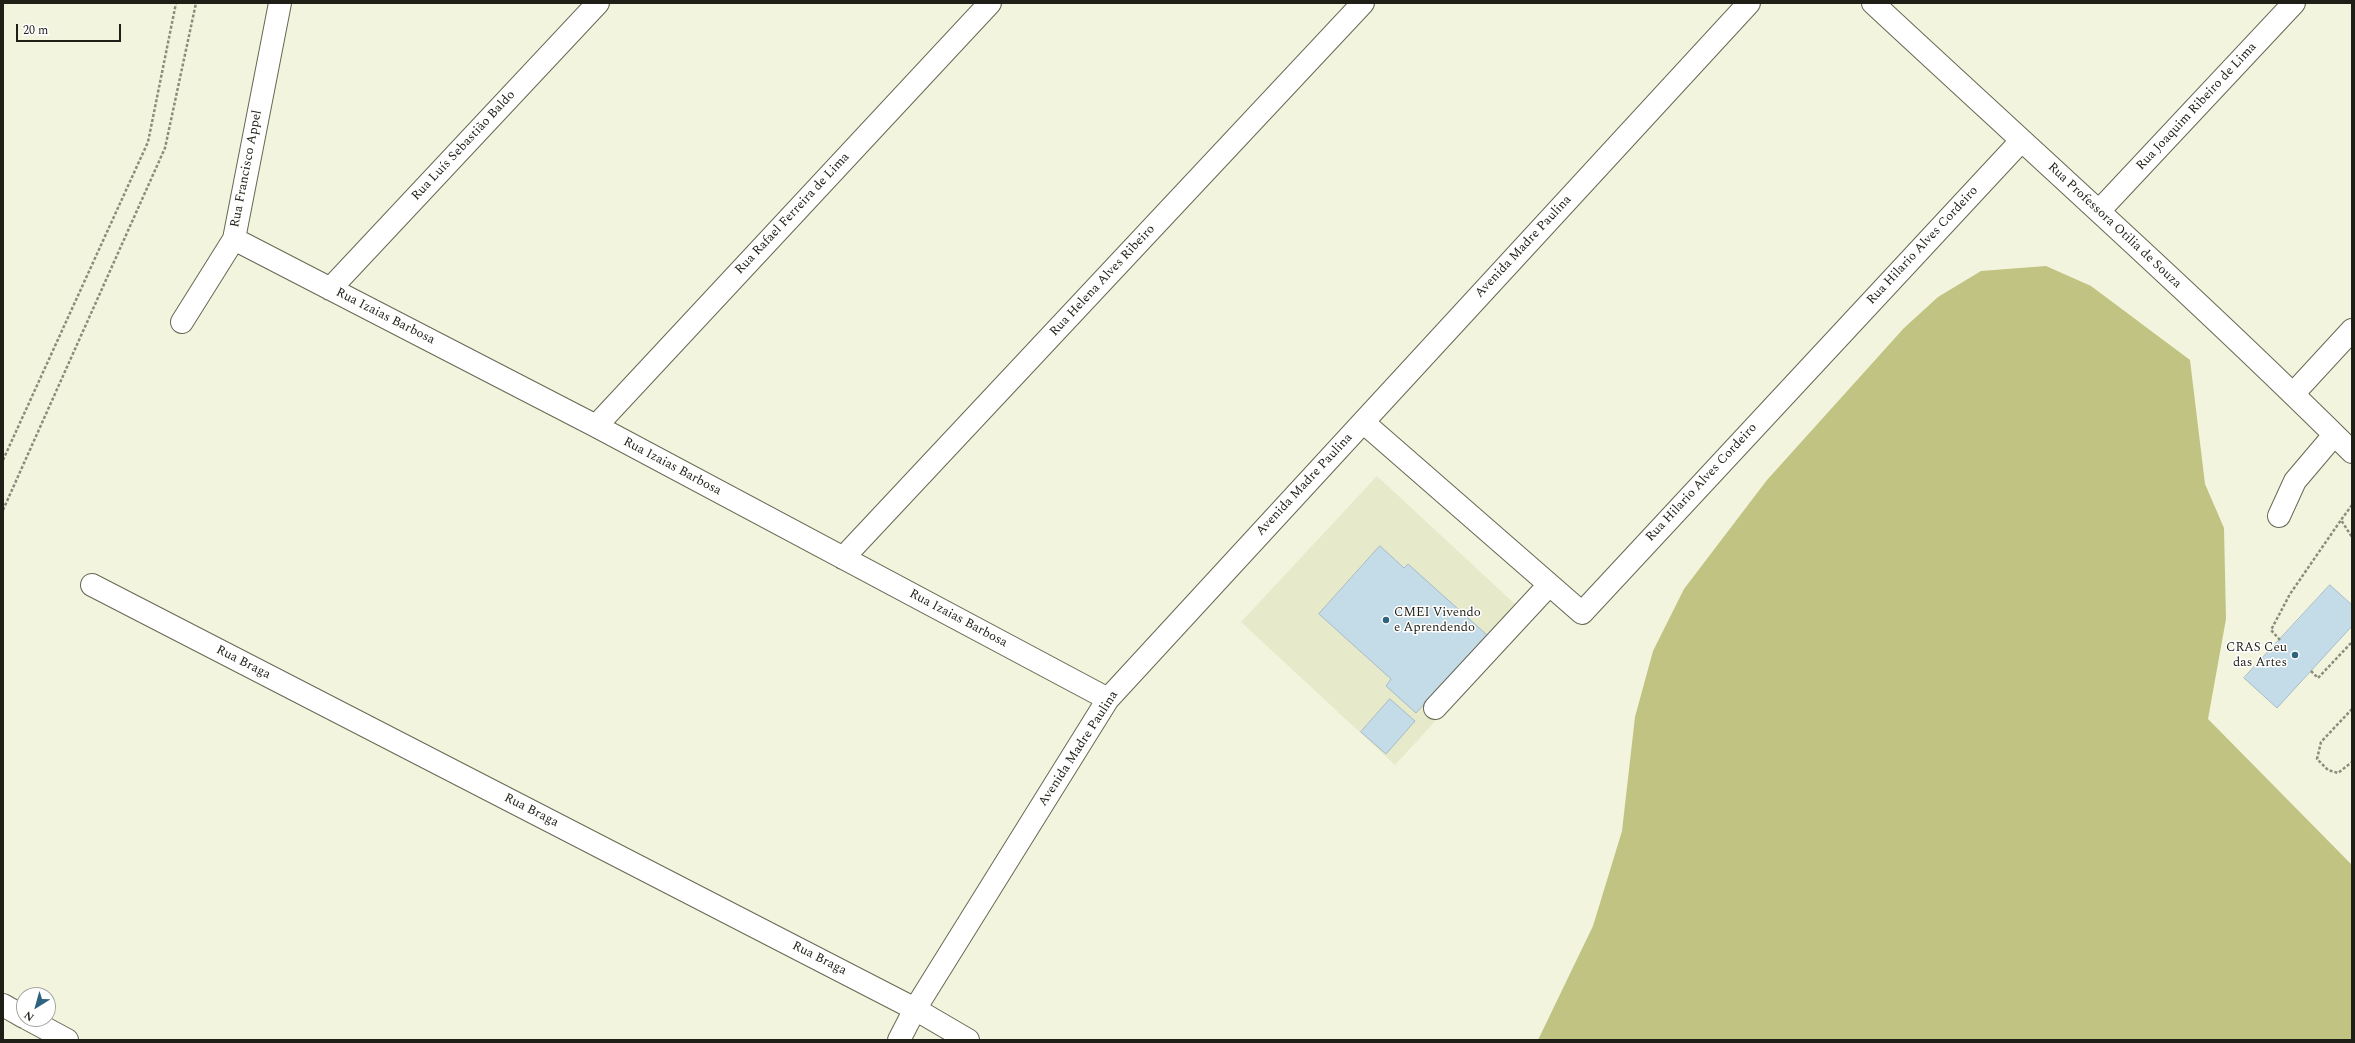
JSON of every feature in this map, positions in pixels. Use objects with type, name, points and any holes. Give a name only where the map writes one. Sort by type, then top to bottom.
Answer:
[{"type":"street","name":"Rua Francisco Appel","points":[[182,322],[234,239],[280,3]]},
{"type":"street","name":"Rua Luís Sebastião Baldo","points":[[330,289],[598,3]]},
{"type":"street","name":"Rua Rafael Ferreira de Lima","points":[[596,426],[990,3]]},
{"type":"street","name":"Rua Helena Alves Ribeiro","points":[[843,558],[1363,3]]},
{"type":"street","name":"Avenida Madre Paulina","points":[[899,1040],[915,1009],[1108,699],[1749,3]]},
{"type":"street","name":"Rua Professora Otilia de Souza","points":[[1873,3],[2021,141],[2099,211],[2294,394],[2352,452]]},
{"type":"street","name":"Rua Joaquim Ribeiro de Lima","points":[[2099,211],[2294,3]]},
{"type":"street","name":"Rua Hilario Alves Cordeiro","points":[[1363,422],[1582,613],[2021,141]]},
{"type":"street","name":"Rua Izaias Barbosa","points":[[234,239],[596,426],[1108,699]]},
{"type":"street","points":[[2294,394],[2352,330]]},
{"type":"street","points":[[2279,516],[2295,481],[2334,435]]},
{"type":"street","name":"Rua Braga","points":[[92,585],[915,1009],[968,1040]]},
{"type":"street","points":[[1435,708],[1549,585]]},
{"type":"street","points":[[3,1005],[16,1012]]},
{"type":"street","points":[[43,1027],[67,1040]]},
{"type":"path","points":[[3,460],[148,142],[176,3]]},
{"type":"path","points":[[3,510],[165,148],[196,3]]},
{"type":"path","points":[[2280,640],[2271,630],[2290,594],[2352,505]]},
{"type":"path","points":[[2341,520],[2352,537]]},
{"type":"path","points":[[2311,671],[2318,678],[2352,642]]},
{"type":"path","points":[[2352,710],[2321,742],[2317,759],[2328,770],[2338,773],[2352,762]]},
{"type":"shaded area","name":"CMEI Vivendo e Aprendendo","points":[[1377,476],[1530,618],[1395,765],[1241,622]]},
{"type":"green space","points":[[2046,266],[2091,286],[2190,360],[2205,484],[2224,528],[2226,619],[2208,719],[2352,865],[2352,1040],[1538,1040],[1593,926],[1622,831],[1635,717],[1653,651],[1684,589],[1767,480],[1904,328],[1938,297],[1981,271]]},
{"type":"building","points":[[1380,546],[1404,568],[1408,564],[1487,635],[1416,713],[1386,686],[1391,679],[1319,614]]},
{"type":"building","name":"CRAS Ceu das Artes","points":[[2330,585],[2352,605],[2352,626],[2277,708],[2244,678]]},
{"type":"building","points":[[1390,699],[1415,721],[1386,754],[1361,732]]},
{"type":"place","name":"CMEI Vivendo e Aprendendo","points":[[1386,620]]},
{"type":"place","name":"CRAS Ceu das Artes","points":[[2295,655]]}]
